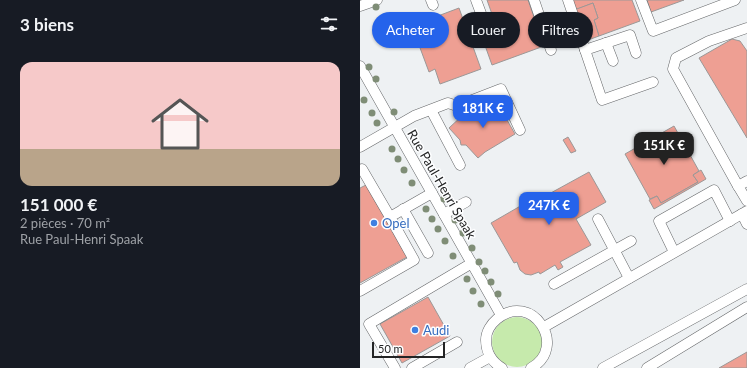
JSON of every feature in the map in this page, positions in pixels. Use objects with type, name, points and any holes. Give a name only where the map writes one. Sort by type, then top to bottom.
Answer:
[{"type":"street","points":[[360,6],[377,0]]},
{"type":"street","points":[[476,0],[480,12]]},
{"type":"street","points":[[534,0],[551,50]]},
{"type":"street","points":[[568,0],[602,100],[653,82]]},
{"type":"street","points":[[641,0],[653,31],[735,0]]},
{"type":"street","points":[[747,28],[709,41],[676,58],[673,70],[743,183],[747,201]]},
{"type":"street","points":[[585,50],[630,35],[636,53]]},
{"type":"street","points":[[606,43],[613,61]]},
{"type":"street","name":"Rue Paul-Henri Spaak","points":[[360,66],[502,315]]},
{"type":"street","points":[[360,147],[414,116],[448,103],[456,106],[501,89],[520,130]]},
{"type":"street","points":[[431,110],[460,165]]},
{"type":"street","points":[[360,291],[414,260],[362,169]]},
{"type":"street","points":[[674,252],[659,221],[666,217],[714,190],[730,220]]},
{"type":"street","points":[[390,217],[432,193]]},
{"type":"street","points":[[444,214],[466,202]]},
{"type":"street","points":[[403,209],[428,253]]},
{"type":"street","points":[[544,327],[744,212],[747,224]]},
{"type":"street","points":[[598,219],[629,278]]},
{"type":"street","points":[[554,284],[631,241]]},
{"type":"street","points":[[395,368],[369,324],[472,263]]},
{"type":"street","points":[[604,368],[747,289]]},
{"type":"street","points":[[646,368],[747,307]]},
{"type":"street","points":[[502,368],[490,357],[487,348],[488,334],[494,321],[502,315],[520,311],[530,314],[538,319],[544,327],[547,337],[547,348],[543,357],[531,368]]},
{"type":"street","points":[[412,368],[456,342]]},
{"type":"street","points":[[470,368],[490,357]]},
{"type":"green space","points":[[512,317],[522,317],[535,324],[542,337],[542,347],[535,360],[522,367],[512,367],[503,363],[496,356],[492,347],[492,337],[496,328],[503,321]]},
{"type":"building","points":[[487,0],[528,0],[532,12],[528,12],[528,48],[539,48],[492,65],[486,48],[520,48],[520,12],[491,12]]},
{"type":"building","points":[[571,0],[632,0],[640,21],[599,36],[594,20],[598,18],[593,3],[575,10]]},
{"type":"building","points":[[647,0],[684,0],[651,12]]},
{"type":"building","points":[[593,3],[598,18],[594,20],[599,36],[593,38],[593,12],[575,12],[574,10]]},
{"type":"building","points":[[459,8],[460,12],[457,12],[457,48],[473,48],[481,69],[440,84],[435,69],[429,72],[420,48],[449,48],[448,12]]},
{"type":"building","points":[[732,39],[740,41],[747,51],[747,138],[699,58]]},
{"type":"building","points":[[495,99],[515,134],[485,152],[478,158],[466,145],[461,145],[460,140],[449,128],[463,115],[465,116]]},
{"type":"building","points":[[674,126],[699,171],[693,175],[698,182],[661,203],[657,196],[650,199],[625,154]]},
{"type":"building","points":[[568,137],[576,151],[571,153],[563,140]]},
{"type":"building","points":[[701,170],[706,179],[654,209],[649,200],[657,196],[661,203],[698,182],[693,175]]},
{"type":"building","points":[[589,172],[606,202],[576,219],[591,245],[560,262],[563,267],[558,270],[555,265],[540,274],[539,272],[531,275],[525,274],[520,270],[517,262],[514,263],[491,223],[536,197],[538,200]]},
{"type":"building","name":"Opel","points":[[366,185],[407,257],[360,283],[360,188]]},
{"type":"building","name":"Audi","points":[[428,297],[450,336],[402,363],[380,324]]},
{"type":"building","points":[[747,352],[747,368],[719,368]]},
{"type":"place","name":"Opel","points":[[374,223]]},
{"type":"place","name":"Audi","points":[[415,330]]}]
